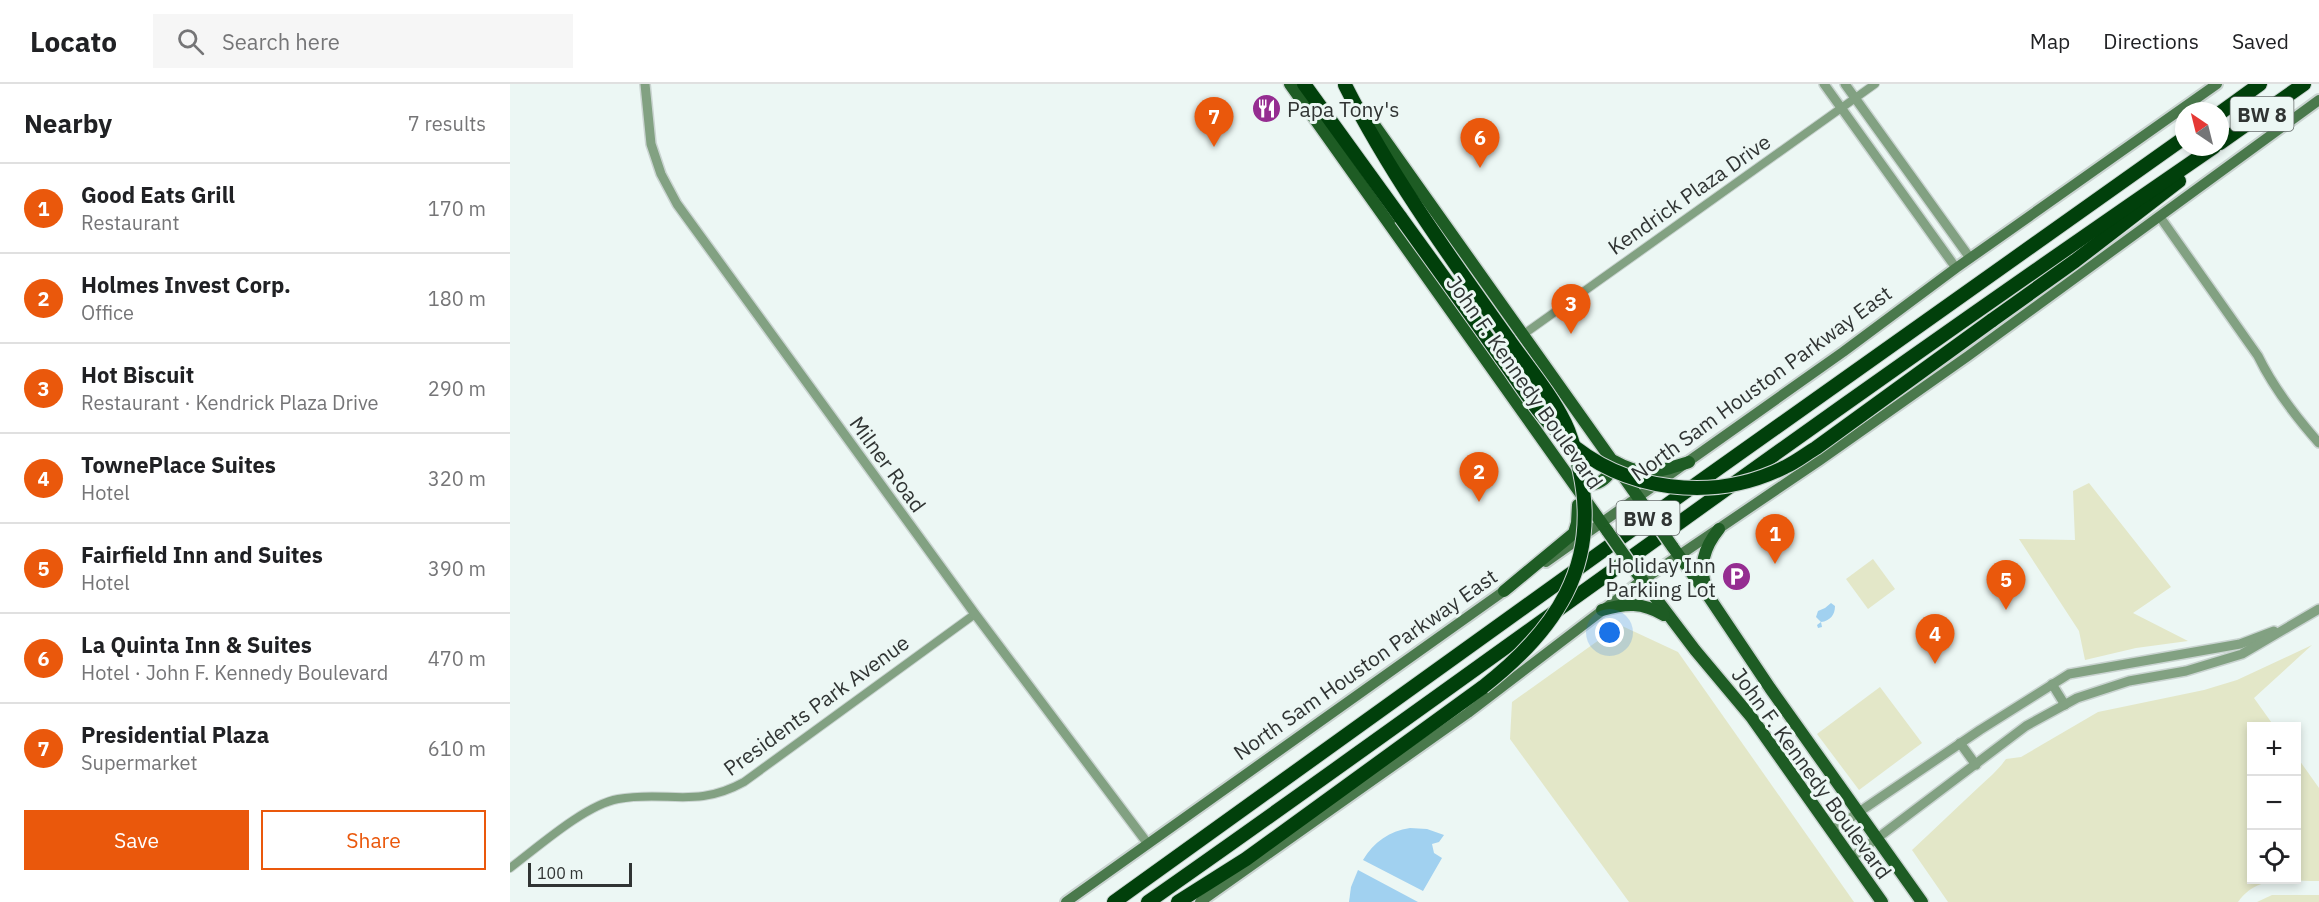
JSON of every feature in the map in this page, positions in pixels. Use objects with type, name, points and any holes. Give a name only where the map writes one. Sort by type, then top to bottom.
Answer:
[{"type":"highway","points":[[1304,84],[1531,399],[1562,437],[1594,461],[1644,482],[1660,485],[1712,488],[1745,482],[1786,467],[1816,448],[2160,197],[2207,156]]},
{"type":"highway","name":"BW 8","points":[[2229,106],[2260,84]]},
{"type":"highway","name":"BW 8","points":[[2229,138],[2304,84]]},
{"type":"highway","points":[[1178,902],[1246,859],[1483,687],[1523,653],[1551,621],[1569,588],[1585,530],[1584,490],[1570,435],[1552,401],[1416,208],[1370,135],[1345,85]]},
{"type":"highway","name":"North Sam Houston Parkway East","points":[[1114,902],[1642,522],[2175,144]]},
{"type":"highway","name":"BW 8","points":[[1148,902],[1474,672],[1670,529],[1970,316],[2201,156]]},
{"type":"main road","name":"John F. Kennedy Boulevard","points":[[1290,84],[1639,577],[1752,718],[1882,902]]},
{"type":"main road","name":"North Sam Houston Parkway East","points":[[1066,902],[1504,591],[1642,503],[1689,462],[1956,268],[2217,84]]},
{"type":"main road","name":"John F. Kennedy Boulevard","points":[[1345,85],[1524,334],[1922,902]]},
{"type":"main road","points":[[1200,902],[1468,713],[1602,610],[1639,577],[1681,557],[1866,428],[2319,100]]},
{"type":"main road","points":[[1533,426],[1550,442],[1583,484],[1593,485],[1608,476],[1611,471],[1610,459],[1634,470],[1654,474],[1689,462]]},
{"type":"main road","points":[[1504,591],[1574,533],[1579,509],[1574,483]]},
{"type":"main road","points":[[1709,597],[1701,575],[1702,563],[1711,539],[1719,529]]},
{"type":"main road","points":[[1602,610],[1624,604],[1641,605],[1670,618]]},
{"type":"street","name":"Milner Road","points":[[645,84],[651,144],[661,174],[677,204],[975,614],[1148,844]]},
{"type":"street","points":[[1824,84],[1956,268]]},
{"type":"street","points":[[1845,84],[1970,258]]},
{"type":"street","name":"Kendrick Plaza Drive","points":[[1524,334],[1875,84]]},
{"type":"street","points":[[2160,217],[2292,408],[2319,443]]},
{"type":"street","points":[[1851,858],[2026,726],[2077,698],[2129,681],[2186,671],[2242,654],[2319,609]]},
{"type":"street","name":"Presidents Park Avenue","points":[[510,868],[579,818],[617,799],[647,796],[707,797],[728,791],[744,782],[975,614]]},
{"type":"street","points":[[1831,831],[1960,743],[2069,674],[2240,644],[2291,626]]},
{"type":"street","points":[[2052,684],[2065,705]]},
{"type":"street","points":[[1960,743],[1976,765]]},
{"type":"green space","points":[[2089,483],[2171,587],[2133,613],[2188,641],[2136,648],[2085,660],[2079,631],[2019,539],[2075,540],[2073,491]]},
{"type":"green space","points":[[1873,559],[1895,589],[1868,609],[1846,579]]},
{"type":"green space","points":[[1620,625],[1678,652],[1854,902],[1629,902],[1510,739],[1512,702]]},
{"type":"green space","points":[[2312,645],[2254,698],[2271,722],[2247,722],[2247,884],[2262,884],[2246,893],[2238,902],[1948,902],[1912,850],[2006,759],[2021,757],[2098,712],[2204,690],[2237,680]]},
{"type":"green space","points":[[1880,687],[1922,743],[1859,790],[1817,734]]},
{"type":"green space","points":[[2301,763],[2319,788],[2319,881],[2301,880]]},
{"type":"green space","points":[[2272,895],[2319,895],[2319,902],[2257,902]]},
{"type":"water","points":[[1831,603],[1835,606],[1833,615],[1821,622],[1816,617],[1818,611]]},
{"type":"water","points":[[1410,828],[1427,829],[1444,835],[1439,842],[1432,844],[1434,853],[1442,858],[1423,891],[1363,860],[1383,838]]},
{"type":"water","points":[[1358,870],[1418,902],[1349,902],[1351,887]]},
{"type":"place","name":"Papa Tony's","points":[[1266,109]]},
{"type":"place","name":"Presidential Plaza","points":[[1214,147]]},
{"type":"place","name":"La Quinta Inn & Suites","points":[[1480,168]]},
{"type":"place","name":"Hot Biscuit","points":[[1571,334]]},
{"type":"place","name":"Holmes Invest Corp.","points":[[1479,502]]},
{"type":"place","name":"Good Eats Grill","points":[[1775,564]]},
{"type":"place","name":"Holiday Inn Parkiing Lot","points":[[1737,577]]},
{"type":"place","name":"Fairfield Inn and Suites","points":[[2006,610]]},
{"type":"place","name":"TownePlace Suites","points":[[1935,664]]}]
